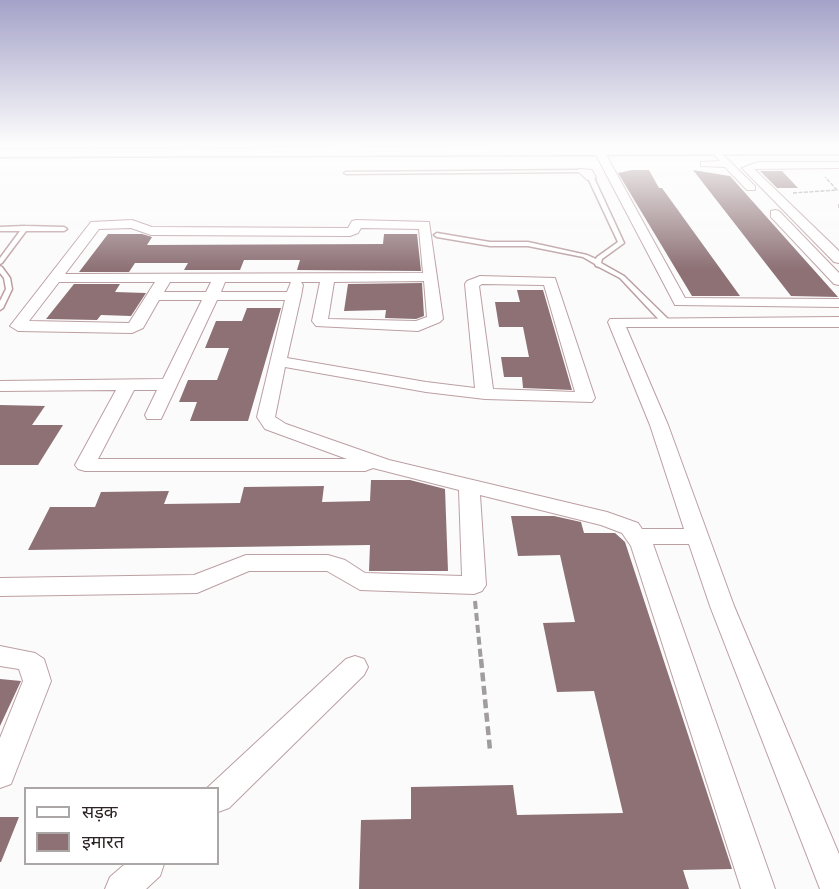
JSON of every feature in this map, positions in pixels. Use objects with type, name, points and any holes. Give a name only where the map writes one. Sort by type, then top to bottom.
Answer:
[{"type":"street","points":[[622,186],[677,300],[684,303],[839,303]]},
{"type":"street","points":[[750,186],[839,281]]},
{"type":"street","points":[[766,186],[839,259]]},
{"type":"street","points":[[165,278],[137,325],[132,328],[18,327],[95,225],[132,224],[146,230],[163,231],[350,232],[357,224],[425,225],[435,319],[418,326],[322,323],[320,321],[328,277]]},
{"type":"street","points":[[298,277],[278,361],[268,421],[329,448],[383,465],[607,519],[630,528],[646,557],[758,889]]},
{"type":"street","points":[[54,278],[431,277]]},
{"type":"street","points":[[154,415],[220,278]]},
{"type":"street","points":[[278,361],[485,394],[587,397],[550,281],[480,280],[472,284],[485,394]]},
{"type":"street","points":[[154,296],[294,296]]},
{"type":"street","points":[[770,304],[782,322]]},
{"type":"street","points":[[837,889],[722,606],[659,425],[616,322],[668,324],[839,322]]},
{"type":"street","points":[[1,387],[169,384]]},
{"type":"street","points":[[128,385],[85,465],[383,465]]},
{"type":"street","points":[[0,587],[197,584],[246,562],[333,564],[360,581],[474,585],[469,484]]},
{"type":"street","points":[[636,536],[698,537]]},
{"type":"street","points":[[0,656],[26,660],[35,667],[37,681],[0,774]]},
{"type":"street","points":[[219,797],[356,667]]},
{"type":"street","points":[[122,889],[147,865]]},
{"type":"lane","points":[[593,186],[621,243],[599,258],[598,265]]},
{"type":"lane","points":[[0,262],[25,228]]},
{"type":"lane","points":[[0,229],[64,228]]},
{"type":"lane","points":[[437,235],[490,244],[528,244],[585,256],[622,277],[668,324]]},
{"type":"lane","points":[[0,268],[7,278],[9,290],[0,308]]},
{"type":"path","points":[[772,193],[832,191],[837,188],[835,186]]},
{"type":"path","points":[[832,191],[839,196]]},
{"type":"path","points":[[474,585],[490,750]]},
{"type":"building","points":[[626,186],[662,188],[740,296],[692,296]]},
{"type":"building","points":[[706,186],[739,186],[838,297],[791,296]]},
{"type":"building","points":[[775,186],[798,188],[777,188]]},
{"type":"building","points":[[108,234],[142,234],[152,237],[147,245],[383,244],[384,234],[417,234],[421,271],[297,270],[300,260],[244,260],[240,270],[184,270],[188,263],[135,263],[129,272],[79,272]]},
{"type":"building","points":[[422,283],[424,316],[416,319],[385,318],[386,310],[344,311],[348,284]]},
{"type":"building","points":[[74,284],[120,284],[115,292],[146,293],[131,316],[101,315],[97,320],[46,319]]},
{"type":"building","points":[[517,290],[543,290],[572,390],[523,388],[522,377],[504,377],[501,357],[529,357],[523,327],[499,327],[495,302],[520,302]]},
{"type":"building","points":[[247,308],[281,308],[248,421],[190,421],[197,402],[179,402],[188,380],[217,380],[229,348],[205,348],[216,321],[242,321]]},
{"type":"building","points":[[0,405],[45,406],[32,425],[63,425],[38,465],[0,465]]},
{"type":"building","points":[[371,480],[410,480],[445,489],[448,571],[369,571],[370,545],[28,550],[50,507],[95,507],[101,492],[169,491],[164,504],[240,503],[244,487],[324,486],[322,502],[370,501]]},
{"type":"building","points":[[511,516],[554,516],[581,522],[584,533],[615,533],[625,542],[732,869],[683,870],[689,889],[359,889],[361,820],[411,819],[411,787],[513,785],[517,815],[623,813],[594,691],[557,692],[543,623],[575,622],[560,555],[518,556]]},
{"type":"building","points":[[0,679],[21,681],[0,726]]},
{"type":"building","points":[[0,817],[19,817],[1,862],[0,862]]}]
